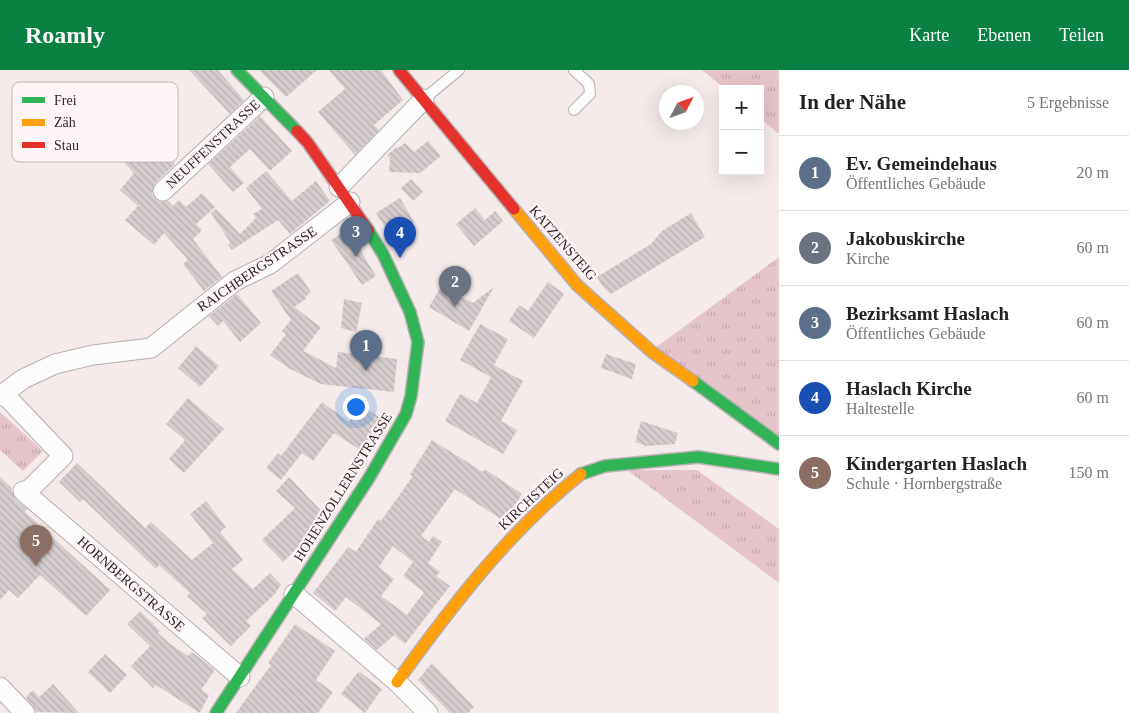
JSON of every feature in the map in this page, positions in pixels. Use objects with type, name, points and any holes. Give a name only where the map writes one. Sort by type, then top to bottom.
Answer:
[{"type":"street","name":"HOHENZOLLERNSTRASSE","points":[[216,713],[369,478],[406,414],[415,374],[418,342],[410,312],[384,254],[350,202],[308,143],[236,70]]},
{"type":"street","name":"KATZENSTEIG","points":[[398,70],[577,285],[652,352],[779,444]]},
{"type":"street","name":"NEUFFENSTRASSE","points":[[163,191],[264,97]]},
{"type":"street","points":[[339,187],[424,99]]},
{"type":"street","name":"RAICHBERGSTRASSE","points":[[2,395],[23,380],[55,364],[93,355],[151,348],[229,286],[270,264],[350,202]]},
{"type":"street","name":"HORNBERGSTRASSE","points":[[2,395],[63,456],[24,492],[240,677]]},
{"type":"street","name":"KIRCHSTEIG","points":[[397,682],[433,632],[512,536],[547,501],[584,472],[605,466],[698,457],[779,469]]},
{"type":"street","points":[[294,594],[397,682],[428,713]]},
{"type":"street","points":[[0,687],[25,713]]},
{"type":"lane","points":[[424,99],[459,70]]},
{"type":"lane","points":[[574,70],[589,84],[590,94],[574,110]]},
{"type":"green space","points":[[702,70],[779,70],[779,134],[764,121],[764,85],[720,85]]},
{"type":"green space","points":[[779,257],[779,436],[655,348]]},
{"type":"green space","points":[[0,412],[43,451],[23,471],[0,450]]},
{"type":"green space","points":[[627,470],[697,470],[779,529],[779,583]]},
{"type":"building","points":[[189,70],[218,70],[244,100],[230,114]]},
{"type":"building","points":[[259,70],[317,70],[286,97]]},
{"type":"building","points":[[329,70],[381,70],[403,100],[374,125],[379,130],[355,155],[318,112],[345,89]]},
{"type":"building","points":[[260,116],[292,151],[270,171],[250,149],[230,167],[244,183],[233,192],[208,164]]},
{"type":"building","points":[[428,141],[441,156],[420,173],[389,172],[390,158],[387,155],[397,147],[405,143],[414,152]]},
{"type":"building","points":[[124,162],[173,162],[175,164],[155,183],[152,194],[159,202],[168,201],[173,206],[179,200],[186,207],[202,193],[215,207],[196,224],[202,230],[193,239],[222,277],[204,291],[183,264],[188,260],[164,233],[154,245],[125,220],[138,206],[120,190],[134,173]]},
{"type":"building","points":[[266,171],[292,201],[316,181],[330,201],[290,234],[278,220],[232,250],[228,245],[230,242],[211,213],[216,209],[240,234],[256,218],[253,214],[262,209],[246,188]]},
{"type":"building","points":[[411,179],[423,192],[413,201],[401,188]]},
{"type":"building","points":[[400,198],[414,222],[390,236],[376,213]]},
{"type":"building","points":[[475,208],[485,220],[495,211],[503,221],[474,246],[456,224]]},
{"type":"building","points":[[691,213],[705,237],[611,294],[602,286],[597,277],[651,244],[662,231]]},
{"type":"building","points":[[348,229],[376,276],[362,285],[331,240]]},
{"type":"building","points":[[298,273],[311,292],[305,297],[306,299],[294,307],[321,327],[303,351],[336,368],[338,352],[397,359],[394,392],[321,384],[290,369],[270,355],[286,334],[282,331],[291,320],[271,291]]},
{"type":"building","points":[[548,282],[564,294],[534,338],[509,321],[519,305],[528,311]]},
{"type":"building","points":[[442,285],[473,303],[494,287],[469,331],[429,307]]},
{"type":"building","points":[[237,294],[261,323],[240,342],[223,321],[218,326],[209,316]]},
{"type":"building","points":[[344,299],[362,303],[356,332],[341,328]]},
{"type":"building","points":[[480,324],[508,339],[494,365],[523,381],[501,421],[517,430],[503,454],[445,421],[460,394],[477,403],[491,377],[460,360]]},
{"type":"building","points":[[196,346],[219,366],[200,387],[178,368]]},
{"type":"building","points":[[606,354],[636,364],[632,379],[601,368]]},
{"type":"building","points":[[188,398],[224,429],[184,473],[169,459],[185,440],[166,424]]},
{"type":"building","points":[[322,402],[349,422],[360,405],[384,420],[365,453],[334,433],[313,461],[302,453],[281,480],[266,468],[278,453],[281,456]]},
{"type":"building","points":[[641,421],[678,433],[675,444],[647,446],[635,442]]},
{"type":"building","points":[[432,440],[483,472],[485,469],[522,494],[504,521],[455,489],[421,536],[429,542],[433,536],[442,542],[428,563],[440,572],[436,576],[450,586],[405,644],[394,635],[377,650],[364,639],[381,624],[346,597],[335,611],[313,593],[348,547],[356,552],[378,519],[381,521],[413,476],[410,475]],"holes":[[[393,546],[413,562],[403,576],[424,592],[407,615],[381,596],[394,579],[379,567]]]},
{"type":"building","points":[[77,463],[145,528],[151,522],[192,560],[213,543],[190,514],[206,501],[226,527],[220,532],[243,560],[232,569],[253,589],[270,573],[281,585],[274,595],[246,621],[251,626],[231,646],[202,618],[207,614],[187,596],[190,593],[159,565],[156,569],[83,499],[80,502],[59,482]]},
{"type":"building","points":[[0,477],[12,488],[15,499],[27,509],[25,512],[110,590],[86,616],[40,575],[18,598],[9,590],[0,600]]},
{"type":"building","points":[[289,477],[326,516],[317,529],[283,562],[262,540],[295,508],[276,491]]},
{"type":"building","points":[[140,611],[169,643],[188,656],[192,652],[215,670],[201,690],[209,695],[200,713],[156,685],[153,688],[131,666],[150,646],[127,624]]},
{"type":"building","points":[[295,624],[335,651],[316,680],[333,692],[318,713],[236,713],[271,665],[268,663]]},
{"type":"building","points":[[105,654],[127,675],[110,693],[88,672]]},
{"type":"building","points":[[432,663],[474,707],[468,713],[450,713],[418,680]]},
{"type":"building","points":[[359,671],[382,689],[365,713],[341,694]]},
{"type":"building","points":[[53,684],[79,713],[36,712],[26,697],[33,690],[39,697]]},
{"type":"traffic: fast","points":[[237,70],[297,131]]},
{"type":"traffic: fast","points":[[216,713],[369,478],[406,414],[411,396],[418,342],[410,312],[383,254],[368,230]]},
{"type":"traffic: fast","points":[[693,381],[779,444]]},
{"type":"traffic: fast","points":[[581,474],[605,466],[698,457],[779,469]]},
{"type":"traffic: slow","points":[[514,209],[577,285],[652,352],[693,381]]},
{"type":"traffic: slow","points":[[397,682],[438,626],[482,572],[529,520],[581,474]]},
{"type":"traffic: jam","points":[[399,70],[514,209]]},
{"type":"traffic: jam","points":[[297,131],[308,143],[368,230]]},
{"type":"place","name":"Bezirksamt Haslach","points":[[356,257]]},
{"type":"place","name":"Haslach Kirche","points":[[400,258]]},
{"type":"place","name":"Jakobuskirche","points":[[455,307]]},
{"type":"place","name":"Ev. Gemeindehaus","points":[[366,371]]},
{"type":"place","name":"Kindergarten Haslach","points":[[36,566]]}]
